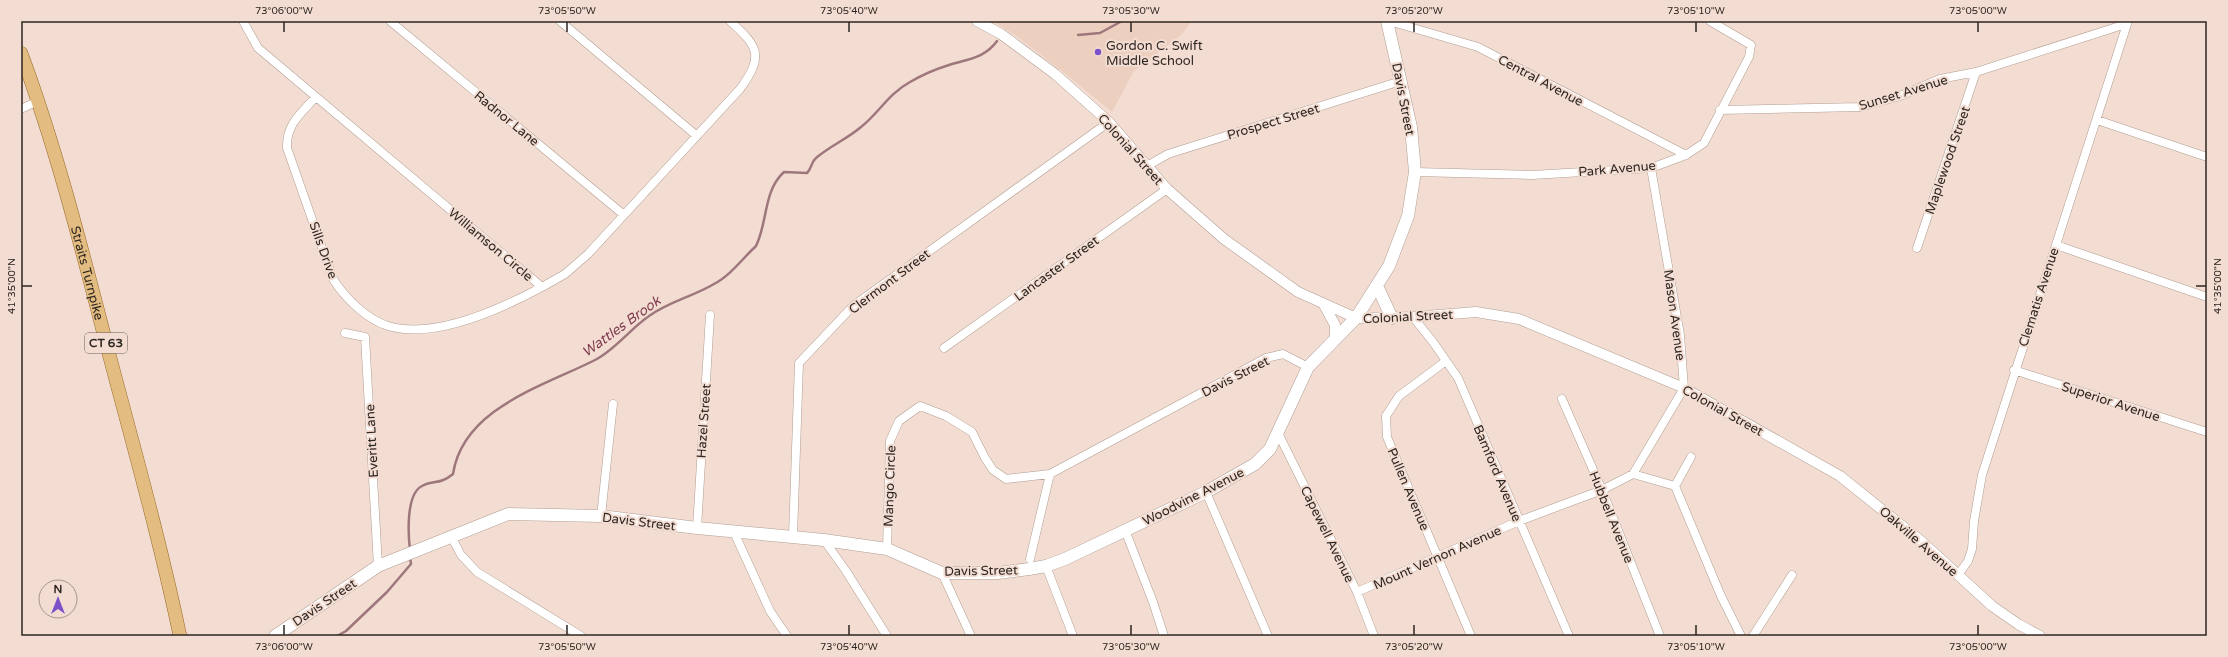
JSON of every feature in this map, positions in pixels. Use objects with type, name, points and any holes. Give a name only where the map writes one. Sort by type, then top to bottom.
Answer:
[{"type":"main road","name":"Davis Street","points":[[1308,367],[1356,318],[1389,266],[1408,216],[1415,172],[1411,127],[1388,21]]},
{"type":"main road","name":"Straits Turnpike","points":[[21,53],[38,101],[67,196],[152,513],[180,636]]},
{"type":"main road","points":[[1377,286],[1392,318]]},
{"type":"main road","name":"Woodvine Avenue","points":[[1029,564],[1046,566],[1206,492],[1255,464],[1270,449],[1308,367]]},
{"type":"main road","name":"Davis Street","points":[[275,636],[383,564],[508,514],[601,516],[697,528],[733,530],[824,540],[887,549],[942,573],[998,572],[1029,564]]},
{"type":"street","name":"Williamson Circle","points":[[243,21],[258,48],[542,287],[565,274],[588,254],[740,89],[752,74],[757,57],[750,41],[730,21]]},
{"type":"street","name":"Radnor Lane","points":[[390,21],[624,215]]},
{"type":"street","points":[[560,21],[697,136]]},
{"type":"street","name":"Colonial Street","points":[[977,21],[1001,34],[1055,74],[1109,122],[1167,189],[1224,239],[1298,292],[1356,318],[1413,317],[1476,312],[1519,319],[1684,388],[1794,450]]},
{"type":"street","name":"Central Avenue","points":[[1388,21],[1478,47],[1686,155]]},
{"type":"street","name":"Park Avenue","points":[[1415,172],[1532,175],[1651,168],[1686,155],[1704,143],[1720,110],[1750,57],[1751,45],[1710,21]]},
{"type":"street","name":"Sunset Avenue","points":[[1720,110],[1861,108],[1900,96],[1940,79],[1976,72],[2127,23]]},
{"type":"street","name":"Clematis Avenue","points":[[1958,574],[1968,561],[1972,549],[1974,521],[1982,475],[2014,370],[2097,120],[2127,23]]},
{"type":"street","name":"Maplewood Street","points":[[1917,248],[1976,72]]},
{"type":"street","name":"Prospect Street","points":[[1147,166],[1168,154],[1401,81]]},
{"type":"street","name":"Sills Drive","points":[[316,98],[290,128],[286,136],[287,148],[333,279],[342,292],[357,306],[371,317],[388,326],[414,328],[436,327],[466,321],[516,301],[542,287]]},
{"type":"street","points":[[21,109],[38,101]]},
{"type":"street","points":[[2097,120],[2207,157]]},
{"type":"street","name":"Clermont Street","points":[[793,536],[799,363],[853,306],[1109,122]]},
{"type":"street","name":"Mason Avenue","points":[[1651,168],[1680,336],[1684,388]]},
{"type":"street","name":"Lancaster Street","points":[[944,348],[1167,189]]},
{"type":"street","points":[[2056,245],[2207,297]]},
{"type":"street","points":[[1323,303],[1335,325],[1335,340]]},
{"type":"street","name":"Hazel Street","points":[[697,528],[710,315]]},
{"type":"street","name":"Bamford Avenue","points":[[1413,317],[1458,378],[1569,636]]},
{"type":"street","name":"Everitt Lane","points":[[345,333],[365,336],[383,564]]},
{"type":"street","name":"Davis Street","points":[[1029,564],[1050,474],[1266,358],[1283,354],[1308,367]]},
{"type":"street","name":"Pullen Avenue","points":[[1446,361],[1399,396],[1386,416],[1387,437],[1471,636]]},
{"type":"street","name":"Superior Avenue","points":[[2014,370],[2207,432]]},
{"type":"street","points":[[1675,486],[1633,474],[1684,388]]},
{"type":"street","name":"Hubbell Avenue","points":[[1562,400],[1602,490],[1660,636]]},
{"type":"street","points":[[601,516],[613,404]]},
{"type":"street","name":"Mango Circle","points":[[887,549],[890,441],[899,421],[920,406],[946,416],[972,432],[993,470],[1006,479],[1050,474]]},
{"type":"street","name":"Capewell Avenue","points":[[1278,433],[1357,592],[1374,636]]},
{"type":"street","name":"Oakville Avenue","points":[[1794,450],[1840,476],[1921,541],[1992,606],[2018,624],[2040,636]]},
{"type":"street","points":[[1675,486],[1691,457]]},
{"type":"street","name":"Mount Vernon Avenue","points":[[1357,592],[1519,521],[1602,490],[1633,474]]},
{"type":"street","points":[[1675,486],[1721,596],[1741,636]]},
{"type":"street","points":[[1206,492],[1268,636]]},
{"type":"street","points":[[733,530],[770,611],[787,636]]},
{"type":"street","points":[[1125,530],[1153,602],[1164,636]]},
{"type":"street","points":[[451,536],[461,554],[477,572],[581,636]]},
{"type":"street","points":[[824,540],[846,571],[887,636]]},
{"type":"street","points":[[1046,566],[1073,636]]},
{"type":"street","points":[[942,573],[971,636]]},
{"type":"street","points":[[1753,636],[1792,575]]},
{"type":"shaded area","name":"Gordon C. Swift Middle School","points":[[992,21],[1192,21],[1180,36],[1134,71],[1112,112],[1015,35]]},
{"type":"waterway","name":"Wattles Brook","points":[[1078,35],[1100,33],[1122,21]]},
{"type":"waterway","name":"Wattles Brook","points":[[410,550],[409,515],[413,497],[417,490],[426,484],[444,480],[453,474],[460,451],[472,432],[489,416],[530,390],[602,356],[642,321],[657,311],[720,281],[731,272],[756,246],[760,237],[772,188],[784,172],[807,173],[816,158],[861,127],[902,87],[934,70],[982,54],[992,47],[997,41]]},
{"type":"waterway","name":"Wattles Brook","points":[[337,636],[346,631],[387,592],[411,564],[410,557]]},
{"type":"place","name":"Gordon C. Swift Middle School","points":[[1098,52]]}]
